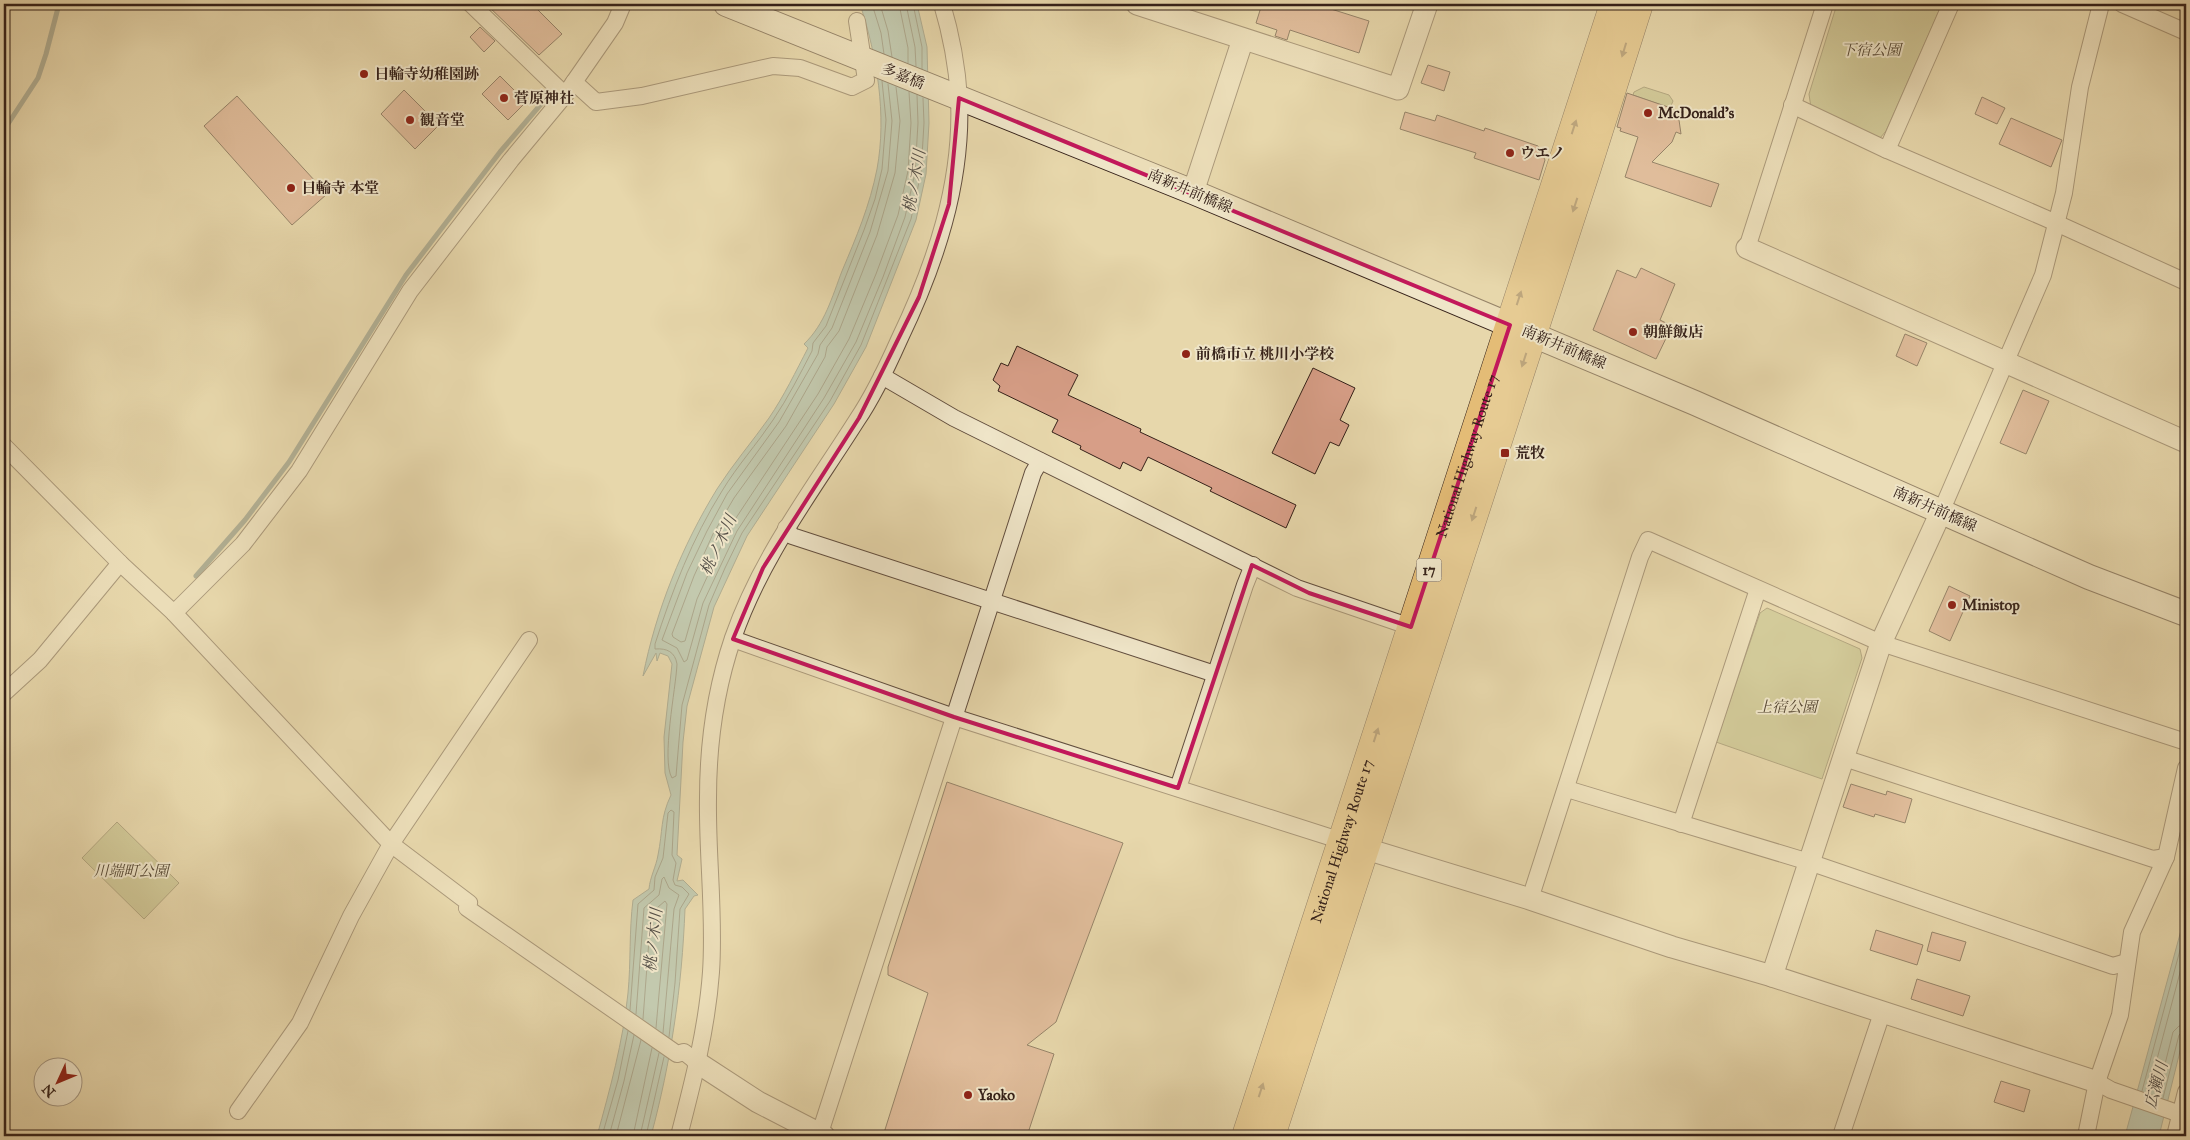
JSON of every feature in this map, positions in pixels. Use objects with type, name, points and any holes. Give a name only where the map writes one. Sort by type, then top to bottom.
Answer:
[{"type":"highway","name":"National Highway Route 17","points":[[1246,1136],[1353,845],[1521,329],[1614,4]]},
{"type":"highway","name":"National Highway Route 17","points":[[1270,1136],[1353,845],[1411,627],[1639,4]]},
{"type":"main road","points":[[726,4],[866,61]]},
{"type":"main road","name":"多嘉橋","points":[[866,61],[948,94]]},
{"type":"main road","name":"南新井前橋線","points":[[948,94],[1193,192],[1521,329],[1695,403],[2089,577],[2186,614]]},
{"type":"street","points":[[471,4],[570,89],[596,102],[642,96],[773,66],[800,68],[852,87],[866,80],[866,61],[857,21]]},
{"type":"street","points":[[174,613],[243,544],[299,471],[410,291],[511,160],[570,89],[615,23],[623,4]]},
{"type":"street","points":[[679,1136],[698,1062],[711,971],[712,902],[708,797],[709,764],[722,676],[733,639],[764,568],[786,528],[859,418],[882,376],[920,297],[941,236],[956,161],[948,94],[952,42],[942,4]]},
{"type":"street","points":[[1137,4],[1398,89],[1427,4]]},
{"type":"street","points":[[1825,4],[1747,248],[2186,442]]},
{"type":"street","points":[[1887,150],[1951,4]]},
{"type":"street","points":[[1772,976],[1881,643],[1941,512],[2043,275],[2064,193],[2080,87],[2101,4]]},
{"type":"street","points":[[2122,4],[2186,32]]},
{"type":"street","points":[[1193,192],[1243,40]]},
{"type":"street","points":[[1792,105],[1887,150],[2186,282]]},
{"type":"street","points":[[882,376],[954,418],[1309,593],[1411,627]]},
{"type":"street","points":[[4,446],[120,563],[174,613],[391,844],[469,903],[467,908],[677,1054],[684,1052],[758,1102],[821,1136],[1033,473],[1040,461]]},
{"type":"street","points":[[786,528],[792,536],[1215,674]]},
{"type":"street","points":[[1530,899],[1567,789],[1640,557],[1648,540],[1881,643],[2186,742]]},
{"type":"street","points":[[4,693],[40,660],[120,563]]},
{"type":"street","points":[[1178,788],[1253,565]]},
{"type":"street","points":[[1681,824],[1758,589]]},
{"type":"street","points":[[733,639],[954,717],[1353,845],[1530,899],[1672,947],[1772,976],[2097,1082],[2180,1114]]},
{"type":"street","points":[[238,1111],[300,1023],[351,916],[391,844],[529,640]]},
{"type":"street","points":[[1844,758],[2153,859],[2166,857]]},
{"type":"street","points":[[2086,1136],[2097,1082],[2120,1015],[2132,932],[2166,857],[2186,768]]},
{"type":"street","points":[[1567,789],[1809,862],[2113,966],[2127,962]]},
{"type":"street","points":[[1841,1136],[1882,1013]]},
{"type":"street","points":[[2175,1136],[2186,1092]]},
{"type":"highlighted area","points":[[959,98],[1510,325],[1411,627],[1309,593],[1252,565],[1178,788],[954,717],[733,639],[763,568],[859,418],[919,297],[949,204]]},
{"type":"green space","name":"下宿公園","points":[[1837,4],[1942,4],[1886,131],[1880,138],[1811,108],[1809,94]]},
{"type":"green space","points":[[1644,87],[1669,95],[1673,101],[1670,108],[1633,95],[1634,92]]},
{"type":"green space","name":"上宿公園","points":[[1767,608],[1860,649],[1862,658],[1822,779],[1716,742],[1760,613]]},
{"type":"green space","name":"川端町公園","points":[[117,822],[179,883],[144,919],[82,858]]},
{"type":"water","name":"桃ノ木川","points":[[860,4],[917,4],[927,47],[929,123],[926,174],[916,220],[866,347],[834,404],[747,536],[714,607],[687,706],[683,742],[677,855],[682,859],[677,881],[683,880],[698,895],[694,896],[685,909],[678,996],[670,1052],[658,1108],[651,1136],[597,1136],[616,1065],[626,1011],[633,900],[649,889],[658,855],[663,818],[671,795],[665,773],[664,737],[672,664],[668,656],[660,653],[657,661],[656,653],[643,676],[648,651],[663,603],[692,533],[717,489],[769,418],[790,383],[808,348],[804,344],[817,328],[827,310],[867,208],[877,169],[881,128],[879,86],[871,44]]},
{"type":"water","name":"広瀬川","points":[[2186,912],[2186,1027],[2159,1136],[2125,1136]]},
{"type":"building","points":[[486,4],[532,4],[562,34],[539,55]]},
{"type":"building","points":[[1262,4],[1333,4],[1331,9],[1369,21],[1359,53],[1290,30],[1287,40],[1275,36],[1277,30],[1256,23]]},
{"type":"building","points":[[480,27],[495,41],[484,52],[470,37]]},
{"type":"building","points":[[1428,65],[1450,72],[1444,91],[1421,83]]},
{"type":"building","name":"菅原神社","points":[[500,76],[526,102],[508,120],[482,94]]},
{"type":"building","name":"観音堂","points":[[404,90],[439,125],[415,149],[381,114]]},
{"type":"building","points":[[1627,93],[1671,108],[1678,113],[1681,134],[1676,132],[1672,142],[1652,162],[1719,184],[1711,207],[1625,177],[1638,137],[1620,131],[1621,128],[1617,127]]},
{"type":"building","points":[[237,96],[327,194],[292,225],[204,126]]},
{"type":"building","points":[[1982,97],[2005,108],[1997,124],[1975,114]]},
{"type":"building","points":[[1405,112],[1435,121],[1437,115],[1484,131],[1485,128],[1538,146],[1545,160],[1539,180],[1474,158],[1476,153],[1400,129]]},
{"type":"building","points":[[2011,118],[2062,140],[2051,167],[1999,144]]},
{"type":"building","points":[[1641,268],[1675,284],[1660,320],[1672,326],[1656,359],[1593,330],[1617,270],[1636,278]]},
{"type":"building","points":[[1905,334],[1927,343],[1917,366],[1896,356]]},
{"type":"building","points":[[1017,346],[1078,375],[1068,395],[1141,429],[1140,432],[1296,505],[1286,528],[1210,491],[1212,488],[1148,457],[1141,471],[1123,462],[1120,469],[1080,449],[1081,446],[1052,432],[1058,420],[998,391],[1000,386],[993,380],[1001,363],[1008,366]]},
{"type":"building","points":[[1313,368],[1355,388],[1340,420],[1349,425],[1339,446],[1330,442],[1315,474],[1272,453]]},
{"type":"building","points":[[2023,390],[2049,401],[2026,454],[2000,443]]},
{"type":"building","points":[[1949,586],[1970,596],[1950,641],[1929,631]]},
{"type":"building","points":[[947,782],[1123,843],[1056,1022],[1027,1045],[1054,1054],[1027,1136],[883,1136],[928,993],[888,975],[888,967]]},
{"type":"building","points":[[1851,784],[1886,795],[1887,791],[1912,799],[1905,823],[1875,814],[1874,817],[1843,807]]},
{"type":"building","points":[[1876,930],[1923,945],[1917,965],[1870,950]]},
{"type":"building","points":[[1932,932],[1966,942],[1960,961],[1927,951]]},
{"type":"building","points":[[1917,979],[1970,996],[1963,1016],[1911,999]]},
{"type":"building","points":[[2001,1081],[2030,1090],[2024,1112],[1994,1102]]},
{"type":"waterway","points":[[4,130],[38,78],[59,4]]},
{"type":"waterway","points":[[196,576],[245,520],[289,462],[406,275],[500,152],[548,96],[553,87]]},
{"type":"place","name":"日輪寺幼稚園跡","points":[[364,74]]},
{"type":"place","name":"菅原神社","points":[[504,98]]},
{"type":"place","name":"McDonald's","points":[[1648,113]]},
{"type":"place","name":"観音堂","points":[[410,120]]},
{"type":"place","name":"ウエノ","points":[[1510,153]]},
{"type":"place","name":"日輪寺 本堂","points":[[291,188]]},
{"type":"place","name":"朝鮮飯店","points":[[1633,332]]},
{"type":"place","name":"前橋市立 桃川小学校","points":[[1186,354]]},
{"type":"place","name":"荒牧","points":[[1505,453]]},
{"type":"place","name":"Ministop","points":[[1952,605]]},
{"type":"place","name":"Yaoko","points":[[968,1095]]}]
